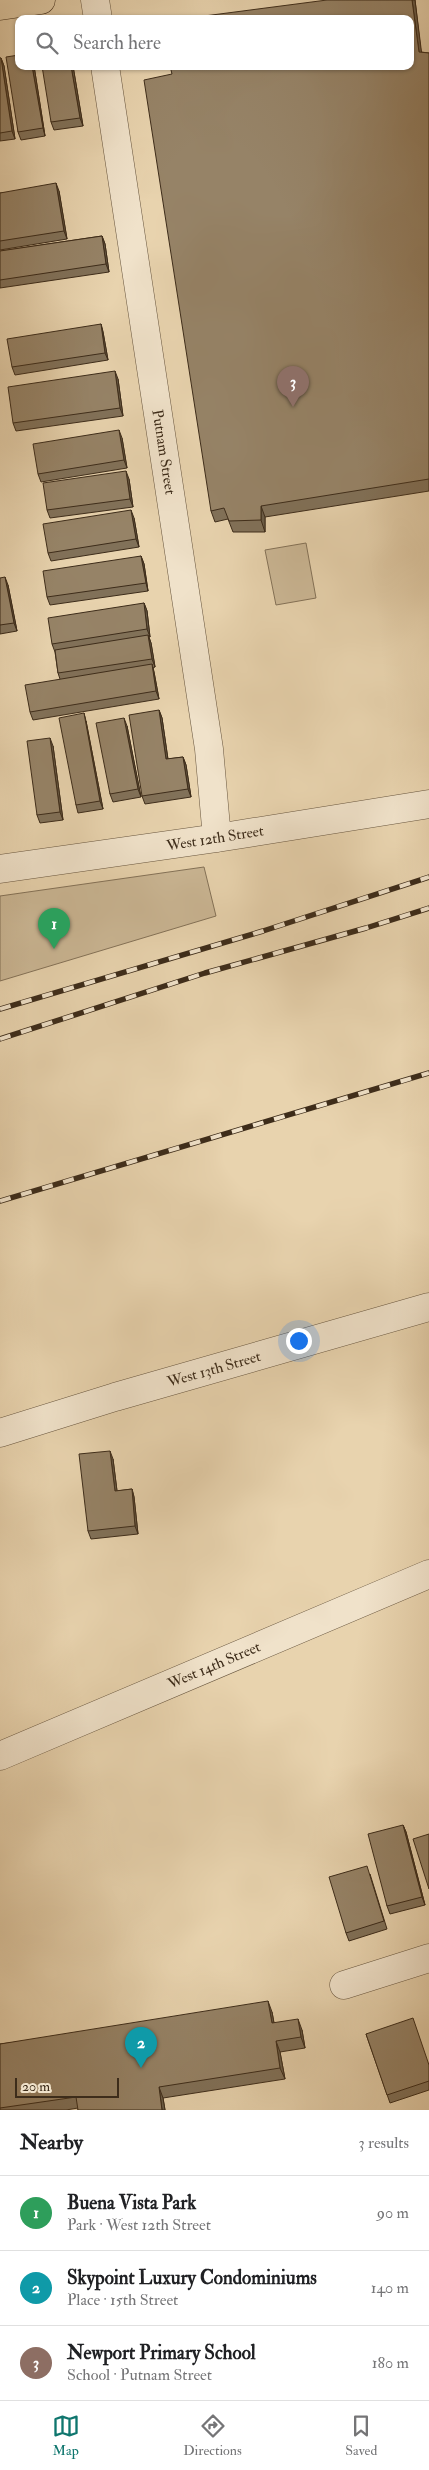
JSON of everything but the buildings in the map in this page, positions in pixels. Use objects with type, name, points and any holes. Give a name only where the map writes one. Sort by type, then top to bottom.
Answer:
[{"type":"main road","points":[[0,6],[41,0]]},
{"type":"street","points":[[95,0],[97,15]]},
{"type":"street","name":"Putnam Street","points":[[106,70],[209,749],[217,838]]},
{"type":"street","name":"West 12th Street","points":[[0,869],[217,838],[429,804]]},
{"type":"street","name":"West 13th Street","points":[[0,1433],[116,1397],[429,1307]]},
{"type":"street","name":"West 14th Street","points":[[0,1756],[429,1574]]},
{"type":"street","points":[[344,1986],[429,1958]]},
{"type":"shaded area","points":[[306,543],[316,598],[276,605],[265,550]]},
{"type":"shaded area","points":[[204,867],[216,916],[0,981],[0,896]]},
{"type":"railway","points":[[0,1009],[263,931],[429,877]]},
{"type":"railway","points":[[0,1039],[205,973],[366,928],[429,908]]},
{"type":"railway","points":[[0,1201],[429,1073]]},
{"type":"place","name":"Newport Primary School","points":[[293,407]]},
{"type":"place","name":"Buena Vista Park","points":[[54,949]]},
{"type":"place","name":"Skypoint Luxury Condominiums","points":[[141,2068]]}]
